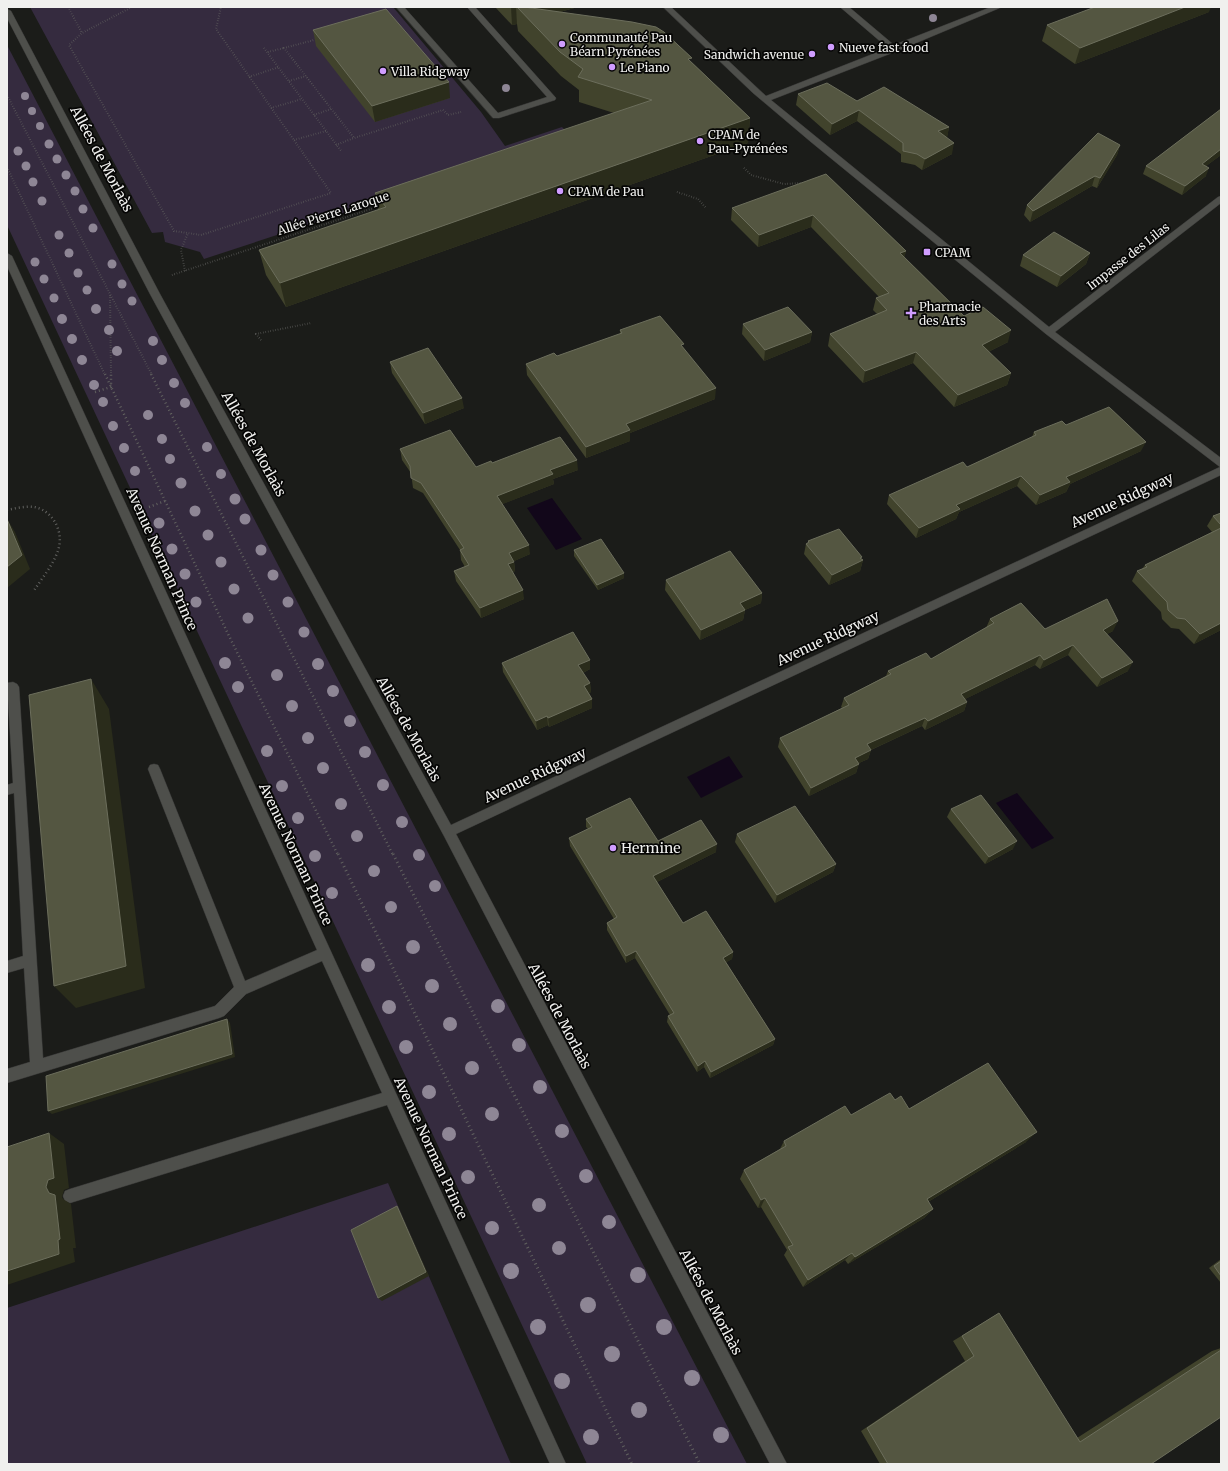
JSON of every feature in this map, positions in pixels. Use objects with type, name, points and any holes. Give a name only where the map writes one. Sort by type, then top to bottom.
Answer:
[{"type":"street","points":[[400,7],[496,116],[552,98],[471,7]]},
{"type":"street","points":[[667,7],[765,99],[1050,332],[1221,464]]},
{"type":"street","points":[[844,7],[894,49]]},
{"type":"street","points":[[765,99],[998,7]]},
{"type":"street","name":"Allées de Morlaàs","points":[[7,12],[151,283],[155,294],[448,832],[779,1464]]},
{"type":"street","name":"Impasse des Lilas","points":[[1050,332],[1221,199]]},
{"type":"street","name":"Avenue Norman Prince","points":[[7,256],[558,1464]]},
{"type":"street","name":"Avenue Ridgway","points":[[448,832],[1221,470]]},
{"type":"street","points":[[7,688],[13,687],[13,788],[30,960],[37,1067]]},
{"type":"street","points":[[154,769],[241,989]]},
{"type":"street","points":[[7,1076],[219,1011],[241,989],[324,953]]},
{"type":"street","points":[[7,967],[30,960]]},
{"type":"street","points":[[70,1196],[391,1097]]},
{"type":"path","points":[[68,7],[82,33]]},
{"type":"path","points":[[132,7],[82,33],[69,45],[174,230],[201,235],[331,193],[216,29],[221,7]]},
{"type":"path","points":[[268,52],[323,37]]},
{"type":"path","points":[[264,48],[342,152]]},
{"type":"path","points":[[284,48],[354,138]]},
{"type":"path","points":[[249,76],[278,67]]},
{"type":"path","points":[[289,81],[306,76]]},
{"type":"path","points":[[7,95],[110,295],[700,1464]]},
{"type":"path","points":[[271,108],[302,99]]},
{"type":"path","points":[[336,145],[444,110],[448,116],[486,104]]},
{"type":"path","points":[[314,115],[332,109]]},
{"type":"path","points":[[294,140],[326,131]]},
{"type":"path","points":[[7,167],[230,636],[366,910],[632,1464]]},
{"type":"path","points":[[744,168],[751,175],[784,184],[805,183]]},
{"type":"path","points":[[677,192],[698,199],[706,208]]},
{"type":"path","name":"Allée Pierre Laroque","points":[[151,283],[381,206]]},
{"type":"path","points":[[185,271],[181,250],[188,232]]},
{"type":"path","points":[[110,295],[111,387]]},
{"type":"path","points":[[261,340],[256,334],[311,323]]},
{"type":"path","points":[[72,400],[111,387]]},
{"type":"path","points":[[7,510],[35,507],[50,515],[59,528],[60,542],[54,559],[32,592]]},
{"type":"shaded area","points":[[30,7],[393,7],[481,112],[505,146],[562,127],[572,138],[204,259],[200,252],[165,242],[163,232],[152,233]]},
{"type":"shaded area","points":[[7,45],[747,1464],[587,1464],[7,225]]},
{"type":"shaded area","points":[[552,498],[582,539],[556,550],[527,508]]},
{"type":"shaded area","points":[[729,756],[743,777],[701,798],[687,777]]},
{"type":"shaded area","points":[[1017,793],[1054,838],[1032,849],[996,803]]},
{"type":"shaded area","points":[[388,1183],[511,1464],[7,1464],[7,1308]]},
{"type":"building","points":[[517,7],[632,22],[656,27],[664,32],[692,58],[688,59],[750,118],[280,283],[259,250],[386,207],[375,193],[652,100],[578,77],[583,69],[560,52]]},
{"type":"building","points":[[1095,7],[1185,7],[1080,48],[1047,25]]},
{"type":"building","name":"Villa Ridgway","points":[[386,9],[449,82],[372,106],[313,30]]},
{"type":"building","points":[[827,83],[857,101],[884,87],[949,127],[938,131],[954,143],[925,159],[917,154],[903,151],[903,143],[859,110],[832,124],[798,94]]},
{"type":"building","points":[[1221,109],[1221,149],[1202,164],[1209,168],[1185,186],[1146,166]]},
{"type":"building","points":[[1098,133],[1120,145],[1100,178],[1095,176],[1033,211],[1027,205]]},
{"type":"building","points":[[826,174],[906,251],[900,253],[964,316],[983,307],[1011,330],[982,345],[1011,373],[958,395],[916,352],[865,371],[830,334],[887,310],[876,298],[889,293],[813,215],[759,235],[732,208]]},
{"type":"building","points":[[1054,232],[1090,253],[1061,276],[1023,255]]},
{"type":"building","points":[[788,307],[812,332],[765,350],[743,324]]},
{"type":"building","points":[[660,316],[684,344],[681,345],[716,388],[626,424],[630,430],[586,447],[526,364],[554,353],[557,356],[622,333],[620,330]]},
{"type":"building","points":[[428,348],[462,398],[423,413],[390,362]]},
{"type":"building","points":[[1109,407],[1146,442],[1066,477],[1070,482],[1040,495],[1021,476],[956,505],[960,509],[919,528],[889,495],[963,462],[967,467],[1036,435],[1034,432],[1062,421],[1066,425]]},
{"type":"building","points":[[450,430],[476,467],[491,461],[492,463],[560,437],[577,460],[550,470],[553,474],[497,496],[529,545],[509,553],[514,562],[508,564],[523,590],[480,608],[454,571],[469,565],[460,550],[464,548],[421,483],[411,478],[410,466],[400,449]]},
{"type":"building","points":[[1221,513],[1221,525],[1213,516]]},
{"type":"building","points":[[7,519],[22,555],[7,567]]},
{"type":"building","points":[[1221,528],[1221,623],[1200,634],[1185,619],[1177,618],[1168,610],[1167,602],[1137,571],[1147,567],[1145,565]]},
{"type":"building","points":[[839,529],[863,560],[832,575],[806,544],[809,542],[808,541]]},
{"type":"building","points":[[601,539],[624,573],[597,585],[574,550]]},
{"type":"building","points":[[730,551],[762,593],[740,603],[745,610],[701,630],[666,580]]},
{"type":"building","points":[[1107,599],[1118,621],[1103,630],[1133,662],[1102,678],[1073,645],[1044,660],[1040,655],[961,694],[967,702],[928,721],[925,718],[867,744],[871,750],[855,758],[859,764],[811,788],[780,738],[849,705],[844,698],[891,674],[888,671],[926,653],[931,659],[994,623],[990,619],[1021,603],[1045,629]]},
{"type":"building","points":[[573,632],[590,660],[578,665],[590,683],[584,686],[592,699],[548,718],[547,716],[536,721],[502,663]]},
{"type":"building","points":[[91,679],[126,966],[54,986],[29,695]]},
{"type":"building","points":[[981,795],[1017,841],[989,857],[951,809]]},
{"type":"building","points":[[630,798],[658,841],[701,820],[717,844],[653,876],[683,923],[706,911],[733,952],[723,958],[775,1039],[711,1072],[705,1061],[698,1066],[668,1016],[674,1013],[636,951],[626,956],[607,923],[617,917],[569,838],[592,827],[586,819]]},
{"type":"building","points":[[795,806],[836,864],[777,895],[737,834]]},
{"type":"building","points":[[227,1019],[232,1054],[48,1111],[46,1076]]},
{"type":"building","points":[[988,1063],[1037,1132],[927,1199],[933,1209],[855,1257],[852,1253],[808,1280],[788,1247],[793,1245],[765,1198],[761,1200],[744,1170],[786,1146],[784,1141],[845,1106],[851,1115],[890,1093],[895,1100],[901,1096],[909,1109]]},
{"type":"building","points":[[49,1133],[54,1178],[48,1180],[46,1187],[49,1193],[55,1195],[60,1239],[58,1240],[59,1254],[7,1271],[7,1147]]},
{"type":"building","points":[[397,1206],[426,1272],[378,1298],[351,1230]]},
{"type":"building","points":[[1221,1261],[1221,1276],[1214,1266]]},
{"type":"building","points":[[999,1313],[1080,1442],[1221,1350],[1221,1417],[1151,1464],[888,1464],[867,1428],[974,1356],[962,1336]]},
{"type":"place","name":"Communauté Pau Béarn Pyrénées","points":[[562,44]]},
{"type":"place","name":"Nueve fast food","points":[[831,47]]},
{"type":"place","name":"Sandwich avenue","points":[[812,54]]},
{"type":"place","name":"Le Piano","points":[[612,67]]},
{"type":"place","name":"Villa Ridgway","points":[[383,71]]},
{"type":"place","name":"CPAM de Pau-Pyrénées","points":[[700,141]]},
{"type":"place","name":"CPAM de Pau","points":[[560,191]]},
{"type":"place","name":"CPAM","points":[[927,252]]},
{"type":"place","name":"Pharmacie des Arts","points":[[911,313]]},
{"type":"place","name":"Hermine","points":[[613,848]]}]
